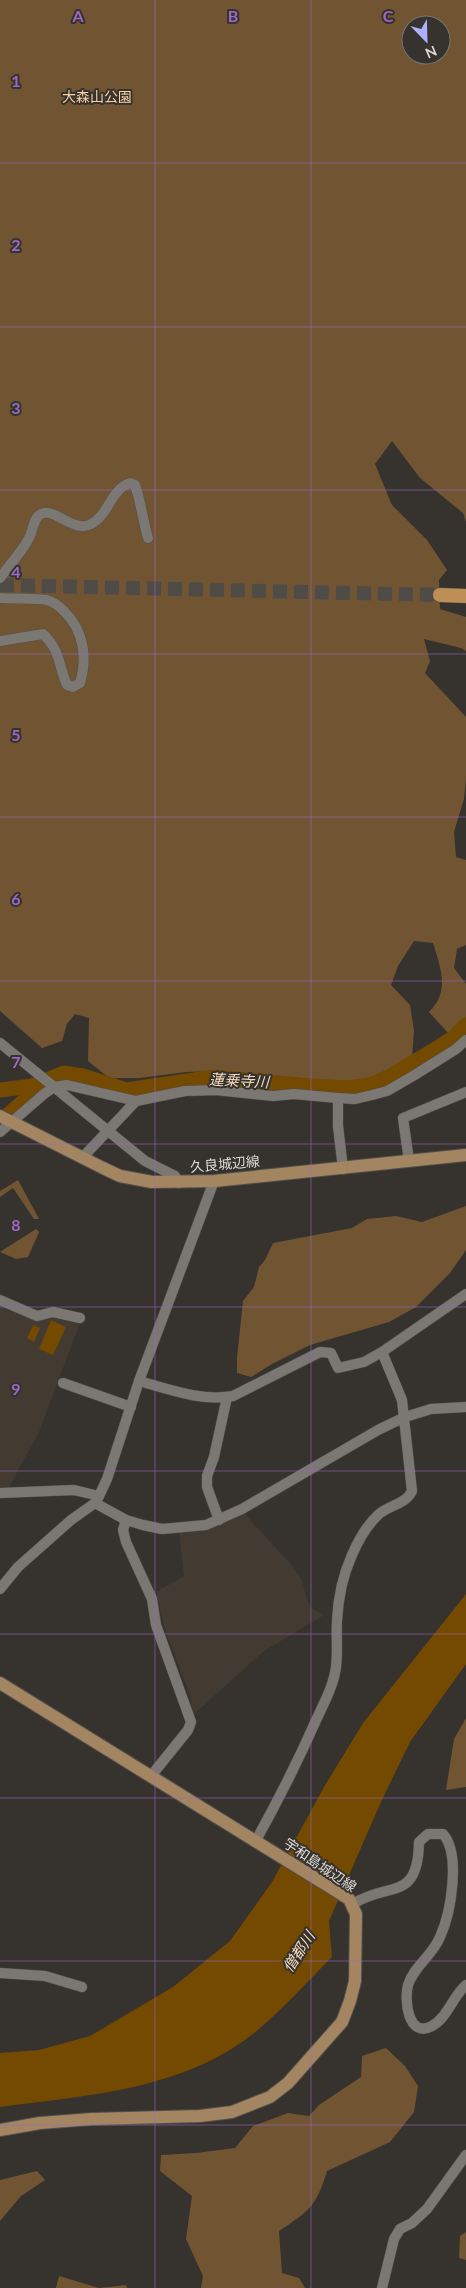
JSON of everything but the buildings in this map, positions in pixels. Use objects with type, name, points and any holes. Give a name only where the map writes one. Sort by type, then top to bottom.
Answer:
[{"type":"highway","points":[[440,595],[466,596]]},
{"type":"main road","name":"久良城辺線","points":[[5,1119],[120,1176],[152,1182],[214,1181],[466,1155]]},
{"type":"main road","name":"宇和島城辺線","points":[[0,1683],[351,1902],[356,1914],[355,1980],[342,2022],[288,2083],[270,2097],[232,2112],[200,2116],[92,2119],[40,2123],[0,2130]]},
{"type":"street","points":[[0,578],[29,540],[35,520],[40,514],[48,513],[76,525],[91,524],[99,518],[120,486],[130,483],[135,485],[138,494],[140,511],[148,538]]},
{"type":"street","points":[[0,598],[48,600],[58,605],[74,620],[82,638],[84,671],[80,683],[73,687],[68,685],[63,675],[58,653],[53,643],[43,634],[0,641]]},
{"type":"street","points":[[0,1132],[5,1119],[54,1087],[67,1085],[136,1101],[185,1092],[216,1090],[273,1096],[294,1094],[355,1099],[387,1091],[430,1066],[466,1040]]},
{"type":"street","points":[[0,1043],[145,1161],[175,1176],[178,1183]]},
{"type":"street","points":[[409,1161],[403,1118],[466,1092]]},
{"type":"street","points":[[338,1098],[338,1126],[342,1169]]},
{"type":"street","points":[[82,1158],[136,1101]]},
{"type":"street","points":[[0,1589],[18,1567],[97,1499],[107,1479],[139,1381],[214,1181]]},
{"type":"street","points":[[139,1381],[193,1396],[227,1397],[233,1396],[320,1352],[331,1352],[338,1368],[364,1362],[382,1352],[466,1294]]},
{"type":"street","points":[[0,1300],[37,1316],[53,1312],[80,1318]]},
{"type":"street","points":[[258,1843],[299,1759],[329,1691],[336,1667],[337,1620],[340,1599],[352,1552],[373,1520],[410,1496],[412,1490],[405,1417],[395,1380],[382,1352]]},
{"type":"street","points":[[63,1383],[131,1407]]},
{"type":"street","points":[[219,1520],[207,1487],[207,1476],[223,1422],[227,1397]]},
{"type":"street","points":[[0,1493],[74,1490],[97,1499],[126,1520],[162,1529],[206,1525],[219,1520],[378,1430],[405,1417],[431,1410],[466,1407]]},
{"type":"street","points":[[126,1520],[123,1530],[126,1542],[152,1600],[156,1625],[191,1722],[188,1730],[151,1776]]},
{"type":"street","points":[[351,1902],[402,1887],[412,1878],[417,1867],[419,1842],[428,1834],[443,1834],[449,1841],[453,1856],[450,1906],[440,1938],[408,1984],[408,2013],[413,2024],[422,2028],[431,2027],[441,2020],[458,1992],[466,1985]]},
{"type":"street","points":[[0,1973],[45,1976],[82,1987]]},
{"type":"street","points":[[382,2288],[394,2239],[400,2229],[412,2224],[427,2209],[466,2155]]},
{"type":"shaded area","points":[[0,1307],[37,1321],[52,1316],[80,1323],[39,1432],[8,1489],[0,1489]]},
{"type":"shaded area","points":[[244,1513],[293,1567],[302,1580],[307,1600],[312,1608],[324,1615],[264,1651],[193,1715],[190,1695],[166,1633],[156,1592],[184,1576],[179,1531]]},
{"type":"green space","name":"大森山公園","points":[[0,0],[466,0],[466,522],[463,513],[420,478],[392,441],[375,464],[392,505],[427,540],[447,570],[439,580],[440,609],[466,617],[466,651],[461,648],[424,639],[430,661],[425,673],[466,717],[464,799],[454,832],[456,857],[466,860],[466,945],[457,949],[454,968],[466,984],[466,1020],[449,1034],[429,1012],[440,996],[442,988],[441,971],[433,943],[414,941],[398,966],[391,985],[410,1005],[414,1031],[412,1058],[365,1083],[322,1085],[284,1083],[215,1071],[186,1072],[140,1078],[109,1078],[88,1061],[89,1018],[75,1014],[67,1024],[62,1041],[42,1048],[0,1011]]},
{"type":"green space","points":[[18,1180],[39,1219],[34,1219],[13,1188],[0,1197],[0,1191]]},
{"type":"green space","points":[[466,1206],[466,1250],[450,1273],[416,1307],[389,1322],[310,1345],[251,1377],[237,1373],[243,1301],[254,1287],[259,1267],[265,1260],[273,1243],[352,1228],[367,1219],[396,1216],[422,1222]]},
{"type":"green space","points":[[36,1229],[39,1232],[28,1257],[16,1259],[0,1252]]},
{"type":"green space","points":[[466,1718],[466,1787],[446,1790],[454,1739]]},
{"type":"green space","points":[[386,2048],[405,2066],[418,2086],[414,2112],[390,2142],[327,2171],[315,2201],[298,2218],[279,2231],[282,2273],[299,2278],[305,2288],[201,2288],[203,2276],[186,2239],[192,2196],[160,2171],[161,2155],[235,2148],[253,2126],[288,2113],[309,2116],[319,2105],[361,2077],[362,2056]]},
{"type":"green space","points":[[37,2171],[45,2180],[21,2196],[0,2221],[0,2180]]},
{"type":"green space","points":[[466,2232],[466,2260],[459,2258],[460,2236]]},
{"type":"green space","points":[[59,2276],[99,2288],[56,2288]]},
{"type":"green space","points":[[126,2285],[127,2288],[99,2288]]},
{"type":"water","points":[[51,1320],[66,1327],[53,1355],[39,1349]]},
{"type":"water","points":[[33,1325],[40,1328],[34,1342],[27,1338]]},
{"type":"water","name":"僧都川","points":[[466,1594],[466,1664],[410,1742],[381,1802],[329,1921],[332,1957],[259,2029],[231,2049],[201,2065],[169,2077],[136,2086],[102,2093],[0,2107],[0,2053],[39,2050],[90,2036],[173,1987],[230,1941],[272,1882],[324,1787],[363,1723]]},
{"type":"waterway","name":"蓮乗寺川","points":[[0,1090],[32,1086],[64,1073],[83,1076],[126,1090],[214,1077],[345,1088],[370,1085],[389,1077],[434,1050],[454,1037],[466,1025]]},
{"type":"waterway","points":[[0,1122],[26,1099],[32,1086]]},
{"type":"tunnel","points":[[0,585],[440,595]]}]
